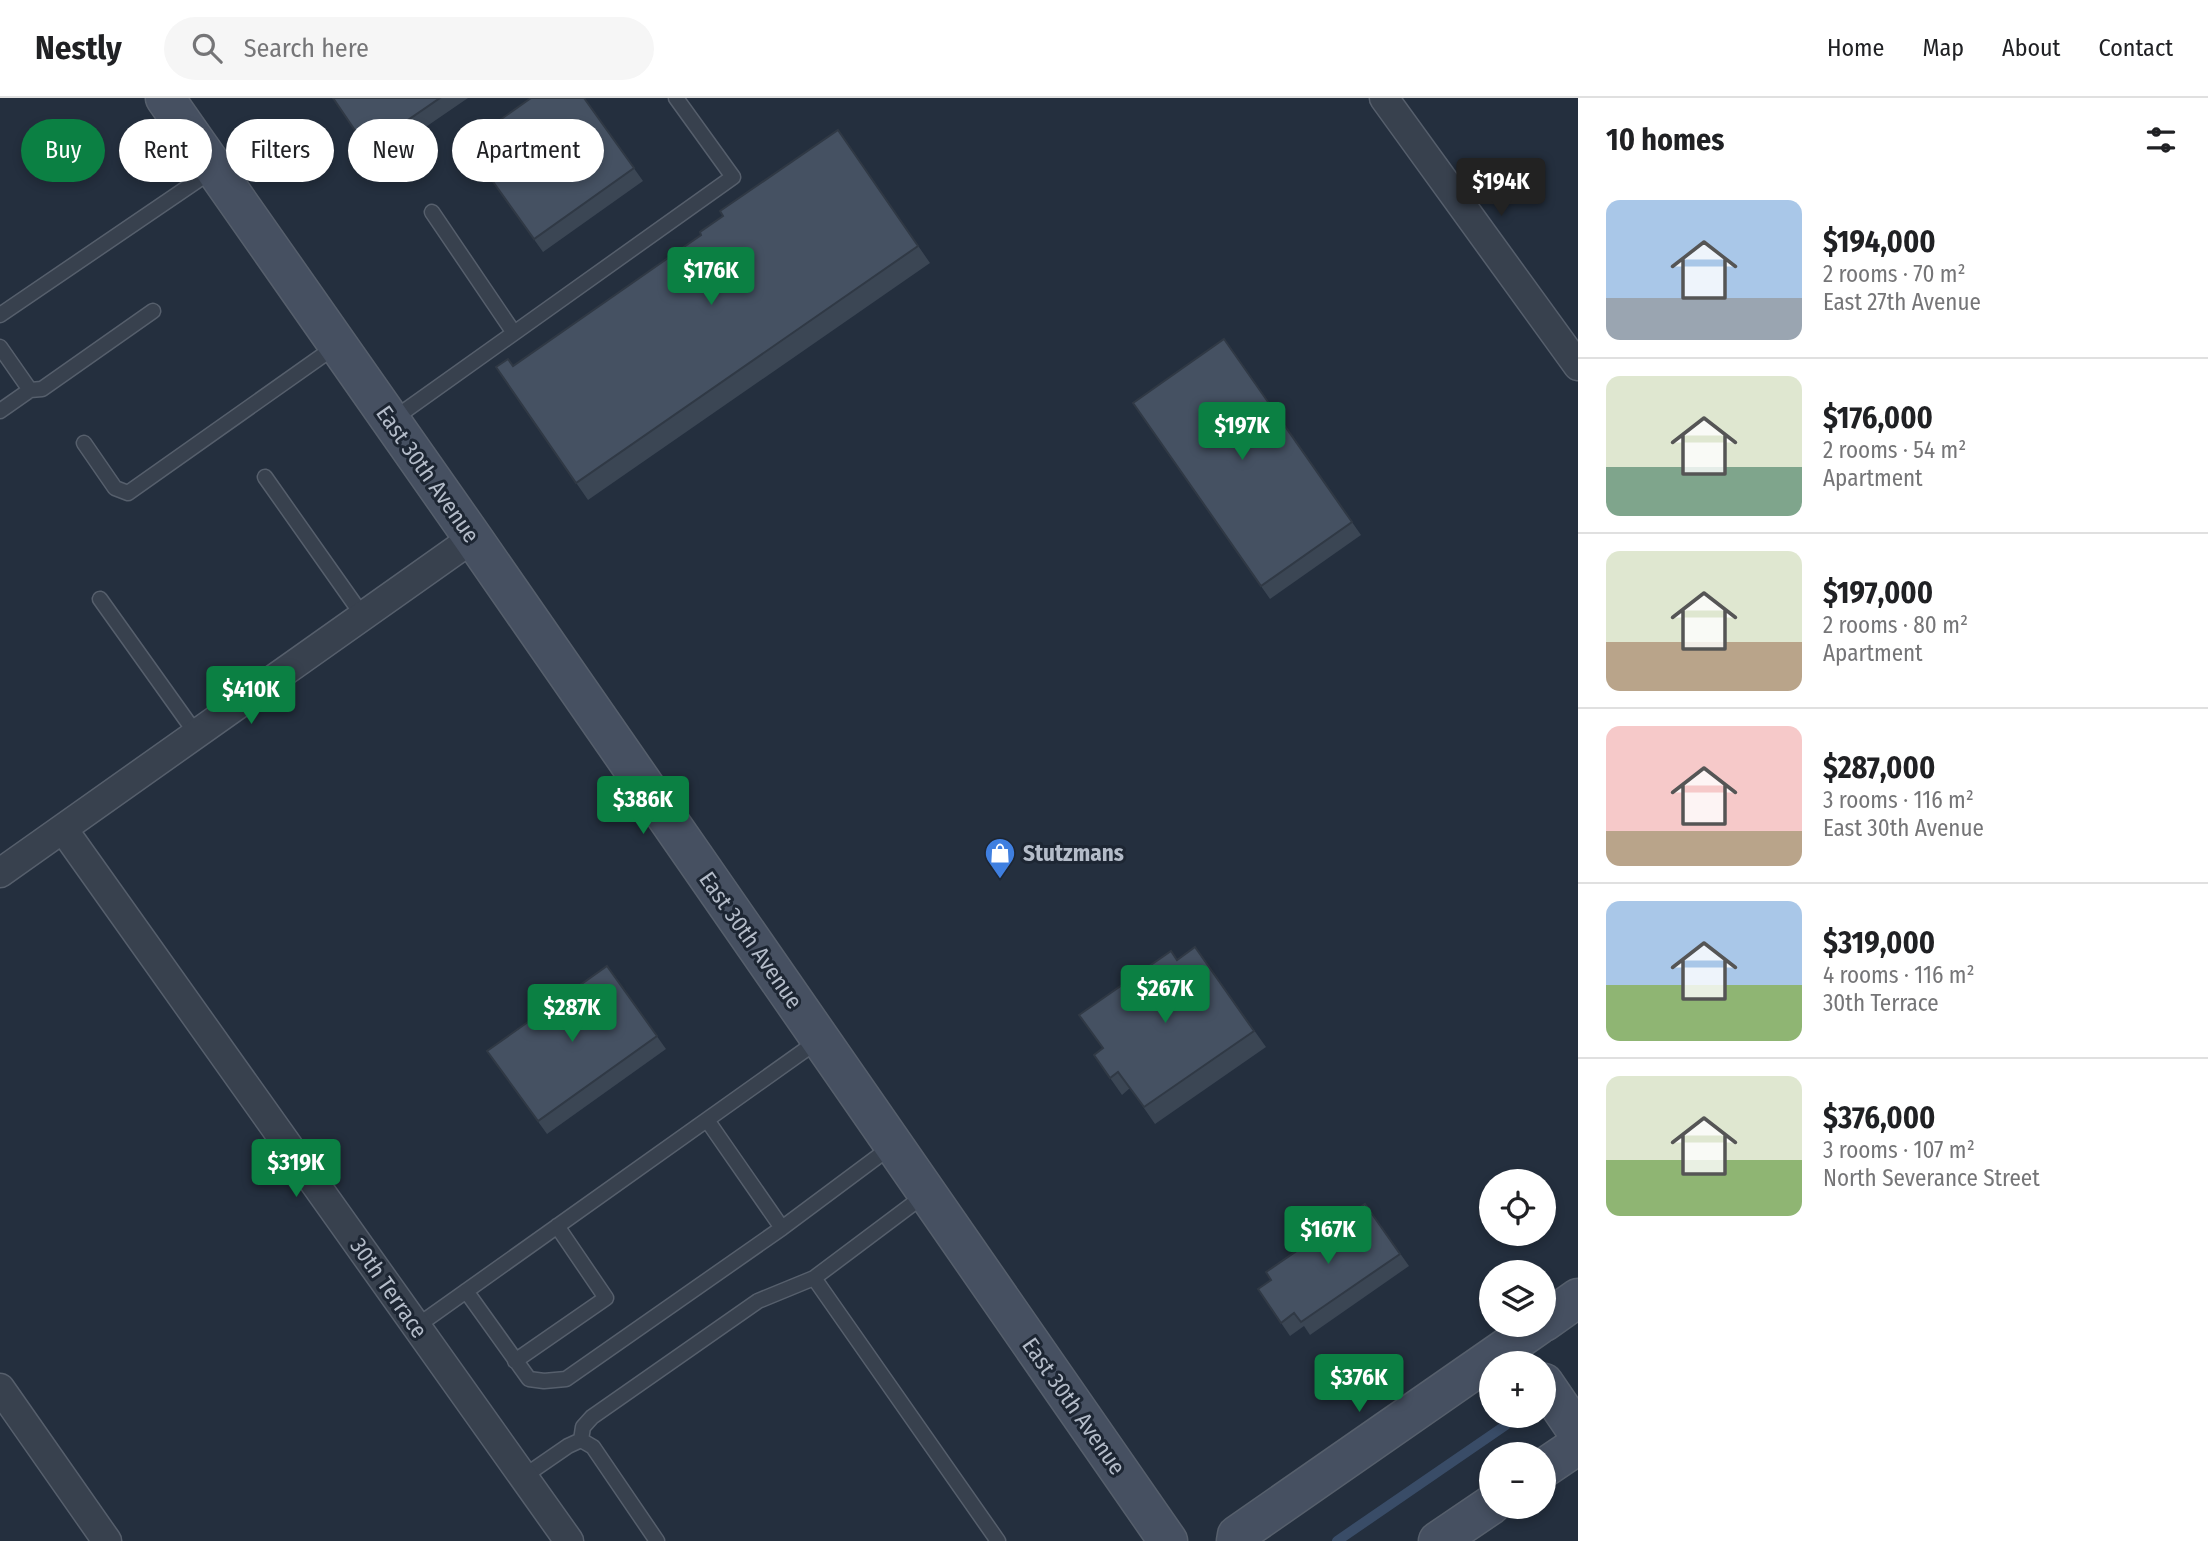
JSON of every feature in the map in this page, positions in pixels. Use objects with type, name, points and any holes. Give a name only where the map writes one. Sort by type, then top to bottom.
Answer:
[{"type":"main road","name":"East 30th Avenue","points":[[165,98],[1168,1541]]},
{"type":"main road","points":[[1236,1541],[1237,1535],[1532,1338],[1578,1298]]},
{"type":"main road","points":[[1556,1401],[1578,1433]]},
{"type":"main road","points":[[1556,1460],[1578,1445]]},
{"type":"main road","points":[[1438,1541],[1479,1513]]},
{"type":"street","points":[[1384,98],[1578,366]]},
{"type":"street","points":[[0,873],[473,538]]},
{"type":"street","name":"30th Terrace","points":[[63,829],[569,1541]]},
{"type":"street","points":[[0,1388],[107,1541]]},
{"type":"lane","points":[[391,420],[733,177],[676,98]]},
{"type":"lane","points":[[0,315],[214,169]]},
{"type":"lane","points":[[432,212],[514,332]]},
{"type":"lane","points":[[0,411],[30,390],[42,389],[153,311]]},
{"type":"lane","points":[[84,443],[115,488],[128,493],[338,345]]},
{"type":"lane","points":[[0,347],[30,390]]},
{"type":"lane","points":[[265,477],[363,616]]},
{"type":"lane","points":[[100,599],[197,734]]},
{"type":"lane","points":[[417,1326],[820,1040]]},
{"type":"lane","points":[[707,1120],[782,1228]]},
{"type":"lane","points":[[466,1291],[529,1379],[566,1379],[782,1228],[893,1145]]},
{"type":"lane","points":[[582,1440],[583,1427],[592,1417],[758,1301],[814,1278],[927,1194]]},
{"type":"lane","points":[[515,1361],[606,1298],[557,1226]]},
{"type":"lane","points":[[814,1278],[998,1541]]},
{"type":"lane","points":[[523,1477],[568,1446],[582,1440]]},
{"type":"lane","points":[[582,1440],[593,1447],[657,1541]]},
{"type":"building","points":[[333,98],[440,98],[409,119],[348,120]]},
{"type":"building","points":[[531,98],[584,98],[599,119],[501,119]]},
{"type":"building","points":[[604,126],[634,168],[534,239],[493,182],[604,182]]},
{"type":"building","points":[[838,130],[918,246],[576,483],[496,367],[508,359],[513,366],[701,235],[700,232],[723,216],[720,211]]},
{"type":"building","points":[[1224,339],[1352,522],[1261,586],[1133,403]]},
{"type":"building","points":[[1195,947],[1254,1031],[1144,1107],[1118,1072],[1110,1078],[1094,1055],[1103,1048],[1079,1015],[1171,951],[1177,960]]},
{"type":"building","points":[[607,966],[657,1036],[538,1121],[487,1051]]},
{"type":"building","points":[[1365,1204],[1400,1254],[1301,1322],[1294,1313],[1281,1323],[1258,1289],[1271,1280],[1266,1272]]},
{"type":"waterway","points":[[1337,1541],[1502,1428]]},
{"type":"place","name":"Stutzmans","points":[[1000,880]]}]
